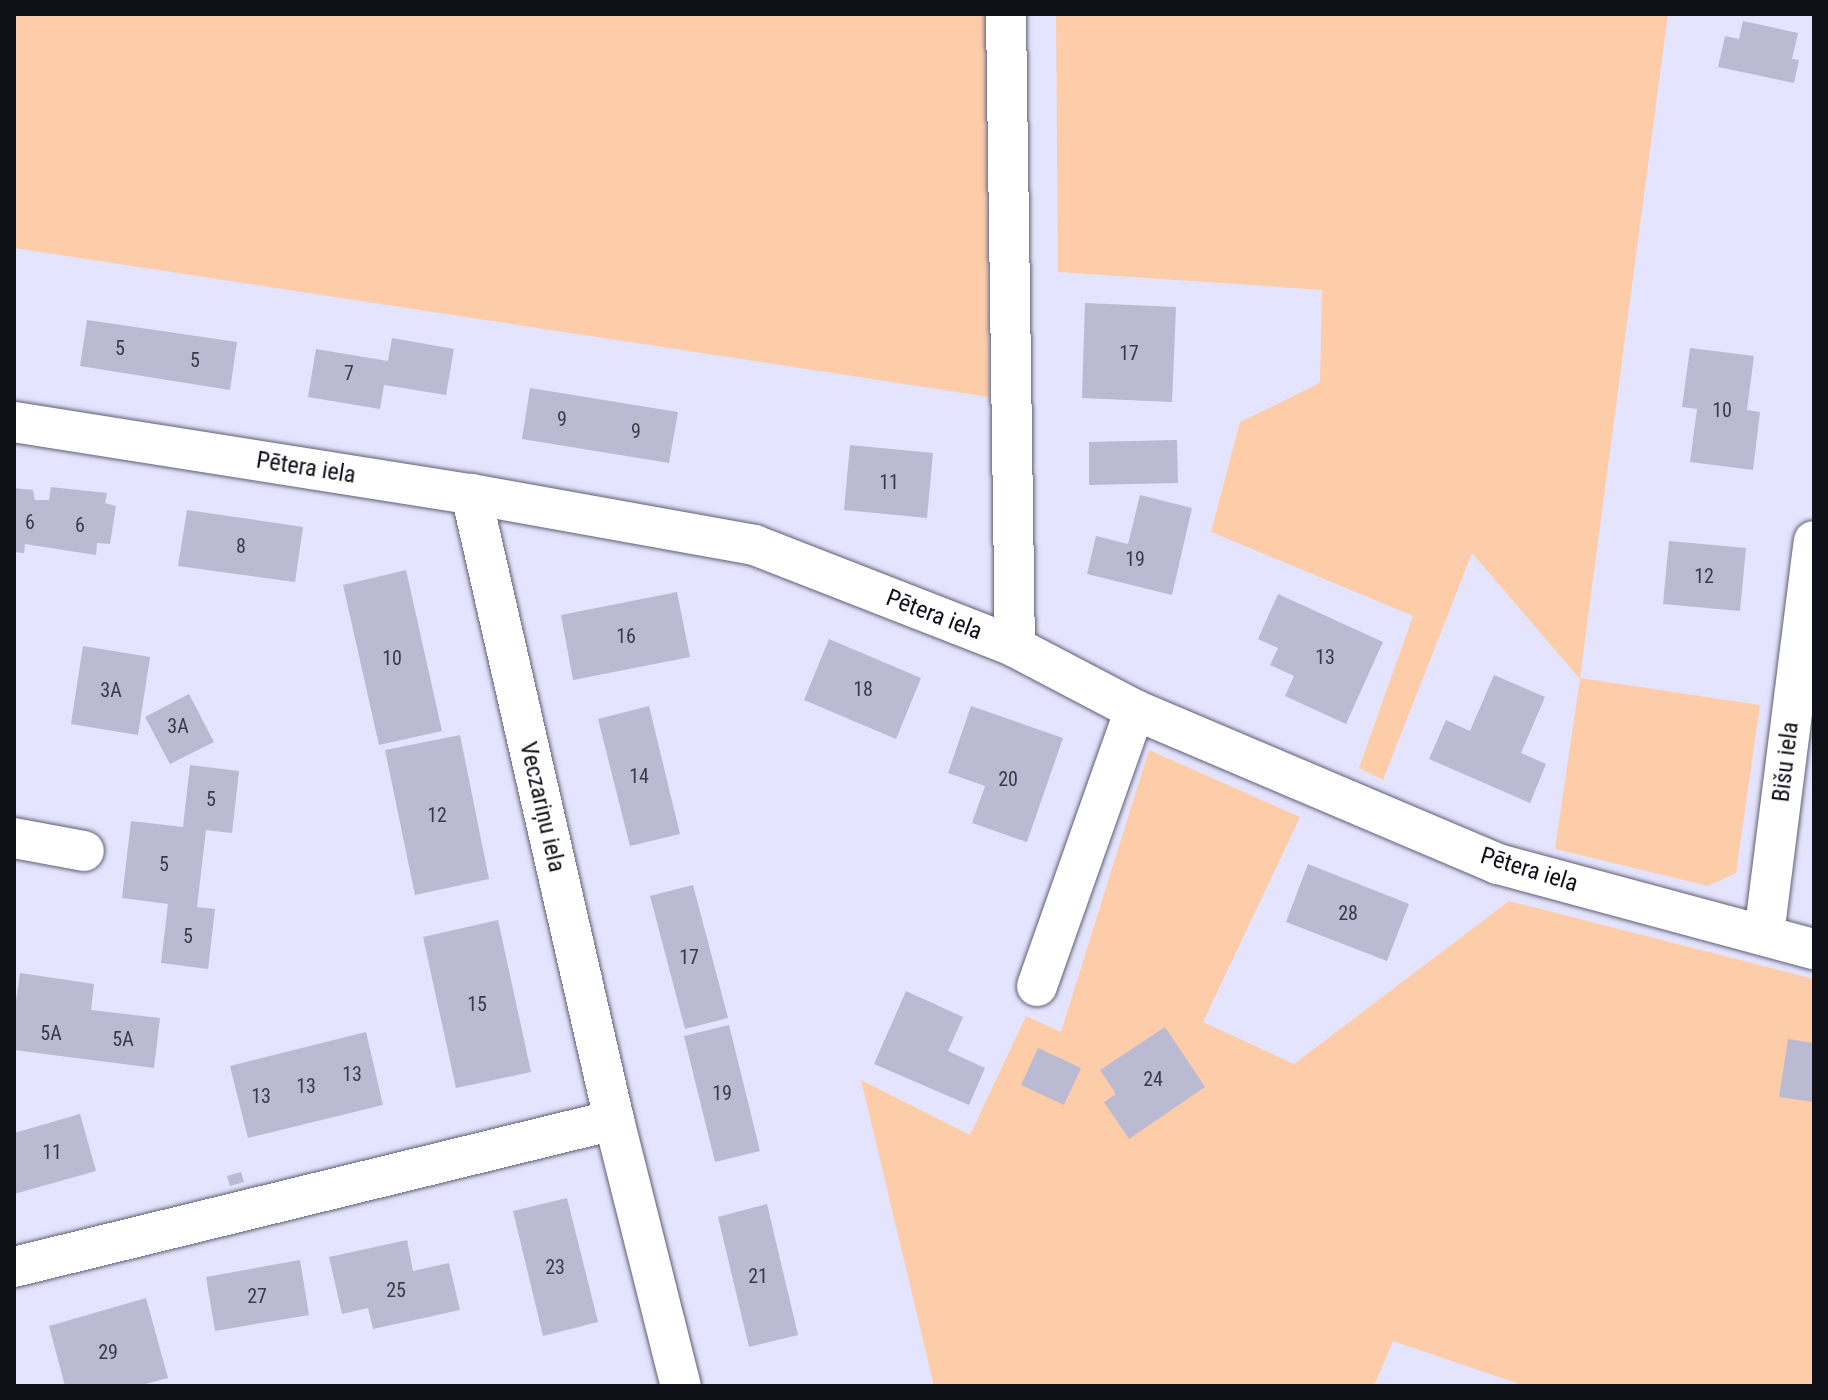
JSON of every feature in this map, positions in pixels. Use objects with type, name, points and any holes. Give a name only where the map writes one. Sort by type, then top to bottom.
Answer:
[{"type":"street","points":[[1006,14],[1015,647]]},
{"type":"street","name":"Pētera iela","points":[[14,422],[471,494],[754,545],[1015,647],[1135,710],[1498,864],[1814,949]]},
{"type":"street","name":"Veczariņu iela","points":[[471,494],[614,1120],[681,1386]]},
{"type":"street","name":"Bišu iela","points":[[1764,935],[1814,541]]},
{"type":"street","points":[[1037,986],[1135,710]]},
{"type":"street","points":[[14,838],[84,851]]},
{"type":"street","points":[[14,1267],[614,1120]]},
{"type":"shaded area","points":[[14,14],[985,14],[989,397],[14,248]]},
{"type":"shaded area","points":[[1056,14],[1668,14],[1580,678],[1760,705],[1736,873],[1708,886],[1555,849],[1580,679],[1472,553],[1383,780],[1359,768],[1413,616],[1211,532],[1240,422],[1320,383],[1322,290],[1058,272]]},
{"type":"shaded area","points":[[1149,750],[1300,817],[1203,1022],[1294,1064],[1509,901],[1814,979],[1814,1386],[1525,1386],[1393,1341],[1374,1386],[934,1386],[861,1080],[970,1135],[1026,1016],[1061,1032]]},
{"type":"building","points":[[1743,21],[1798,33],[1792,59],[1799,60],[1794,83],[1718,67],[1725,36],[1739,39]]},
{"type":"building","points":[[1085,303],[1176,307],[1172,402],[1082,398]]},
{"type":"building","points":[[87,320],[237,342],[230,390],[80,366]]},
{"type":"building","points":[[392,338],[454,349],[446,395],[384,385],[380,409],[308,397],[316,349],[388,361]]},
{"type":"building","points":[[1690,348],[1754,356],[1747,410],[1760,412],[1753,470],[1690,462],[1697,409],[1682,407]]},
{"type":"building","points":[[530,388],[678,412],[669,463],[522,439]]},
{"type":"building","points":[[1177,440],[1178,483],[1089,485],[1089,442]]},
{"type":"building","points":[[850,445],[933,453],[927,518],[844,510]]},
{"type":"building","points":[[51,487],[107,493],[105,503],[116,506],[110,544],[97,543],[96,555],[25,544],[24,553],[14,552],[14,488],[33,490],[35,500],[49,500]]},
{"type":"building","points":[[1140,495],[1192,508],[1172,595],[1087,574],[1096,536],[1128,544]]},
{"type":"building","points":[[187,510],[303,527],[295,582],[178,566]]},
{"type":"building","points":[[1669,541],[1746,548],[1740,611],[1663,604]]},
{"type":"building","points":[[406,570],[442,731],[379,745],[343,585]]},
{"type":"building","points":[[677,592],[690,657],[573,680],[561,615]]},
{"type":"building","points":[[1278,594],[1383,642],[1346,724],[1285,696],[1294,676],[1270,665],[1278,648],[1258,639]]},
{"type":"building","points":[[829,639],[921,678],[896,739],[804,700]]},
{"type":"building","points":[[83,646],[150,657],[138,735],[71,724]]},
{"type":"building","points":[[1494,675],[1545,697],[1521,753],[1546,764],[1530,803],[1429,759],[1446,720],[1470,731]]},
{"type":"building","points":[[189,694],[214,742],[170,764],[145,717]]},
{"type":"building","points":[[649,706],[680,834],[630,846],[598,719]]},
{"type":"building","points":[[971,706],[1063,738],[1027,842],[972,823],[985,786],[948,773]]},
{"type":"building","points":[[460,735],[489,879],[415,895],[385,750]]},
{"type":"building","points":[[190,765],[239,771],[232,833],[206,830],[197,907],[215,909],[208,969],[161,963],[168,904],[122,898],[131,821],[183,827]]},
{"type":"building","points":[[1308,864],[1409,904],[1387,961],[1286,922]]},
{"type":"building","points":[[693,885],[728,1018],[685,1029],[650,896]]},
{"type":"building","points":[[498,920],[531,1072],[456,1088],[423,937]]},
{"type":"building","points":[[20,973],[94,984],[91,1010],[160,1018],[154,1068],[14,1050],[14,1015]]},
{"type":"building","points":[[906,991],[963,1017],[948,1051],[985,1068],[969,1105],[874,1064]]},
{"type":"building","points":[[729,1025],[760,1151],[715,1162],[684,1036]]},
{"type":"building","points":[[1165,1027],[1205,1087],[1129,1139],[1104,1102],[1116,1094],[1100,1070]]},
{"type":"building","points":[[366,1032],[383,1105],[248,1138],[230,1066]]},
{"type":"building","points":[[1788,1039],[1814,1043],[1814,1102],[1779,1097]]},
{"type":"building","points":[[1038,1048],[1081,1068],[1064,1105],[1021,1085]]},
{"type":"building","points":[[80,1114],[96,1171],[14,1194],[14,1133]]},
{"type":"building","points":[[241,1172],[244,1182],[230,1186],[227,1176]]},
{"type":"building","points":[[567,1198],[598,1322],[543,1336],[513,1211]]},
{"type":"building","points":[[767,1204],[798,1335],[749,1347],[718,1217]]},
{"type":"building","points":[[407,1240],[413,1271],[449,1263],[460,1310],[373,1329],[368,1308],[342,1314],[329,1257]]},
{"type":"building","points":[[300,1260],[309,1315],[215,1331],[206,1277]]},
{"type":"building","points":[[146,1298],[168,1378],[138,1386],[65,1386],[49,1326]]}]
